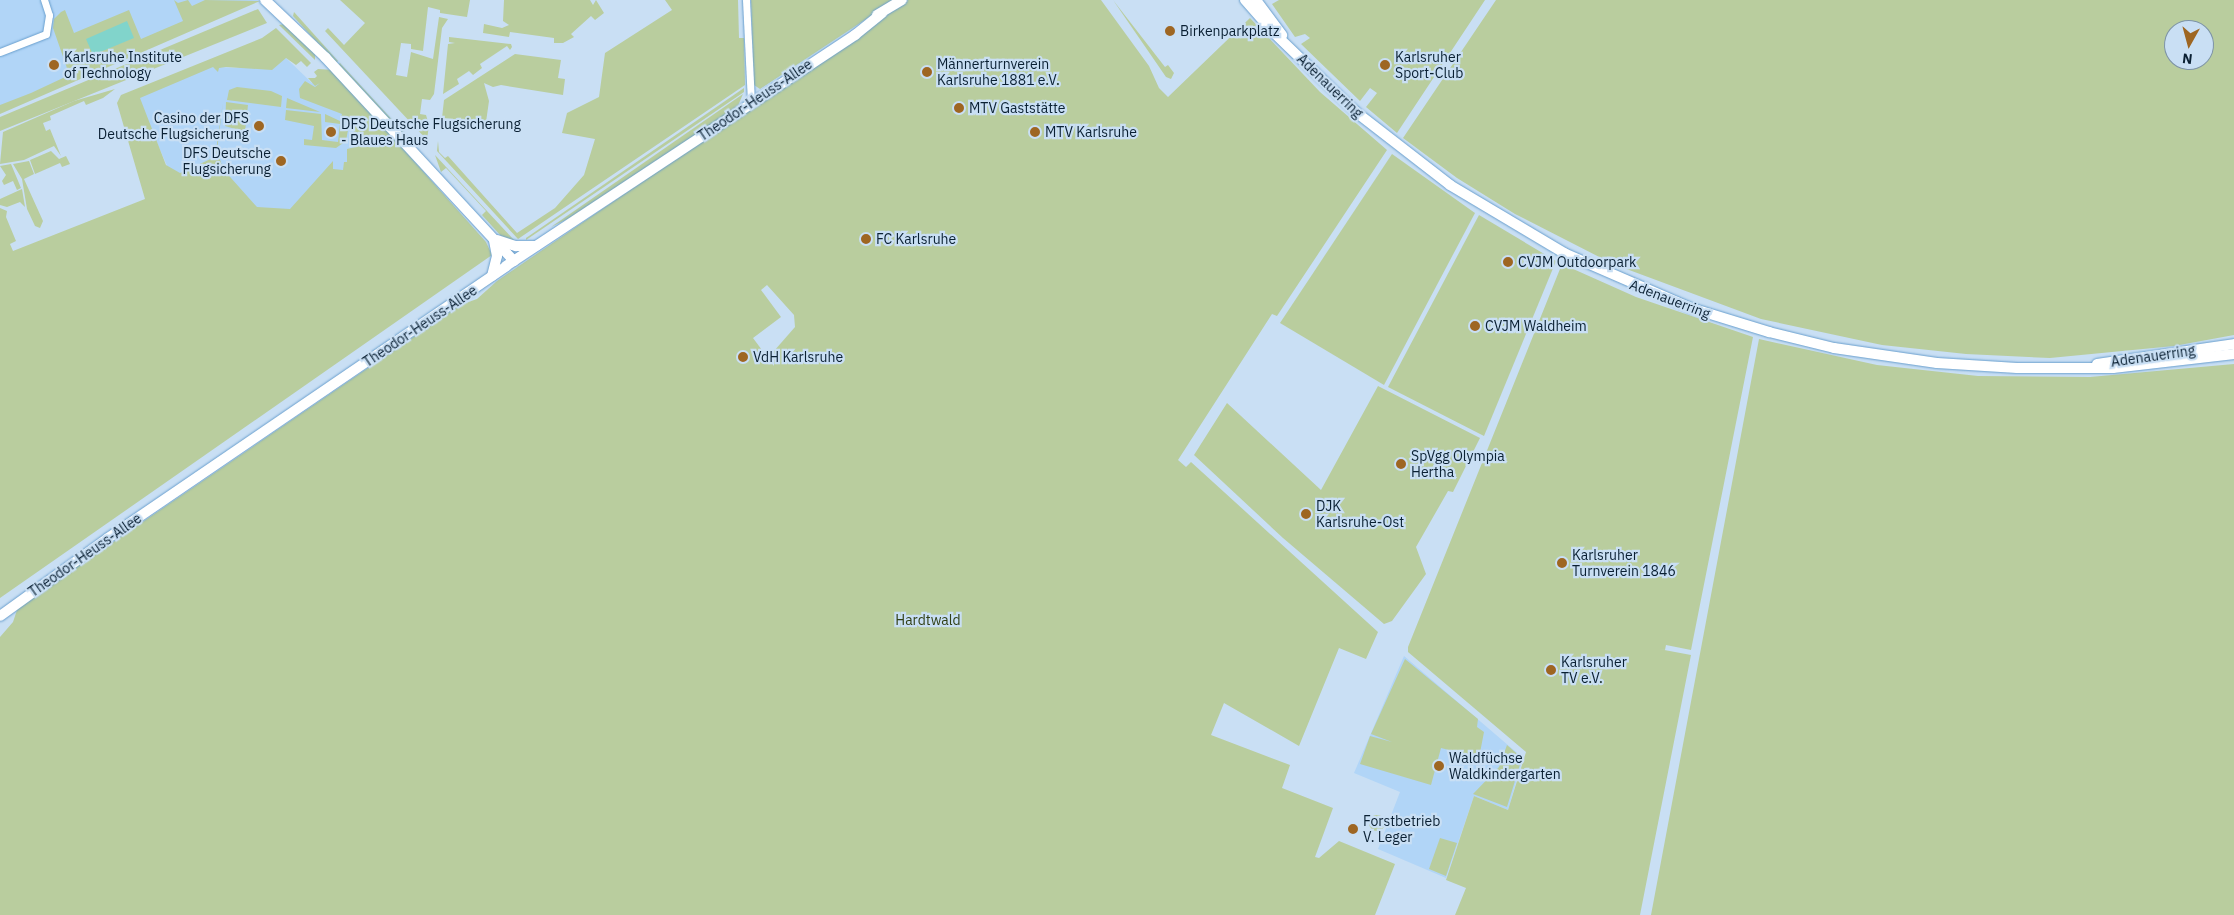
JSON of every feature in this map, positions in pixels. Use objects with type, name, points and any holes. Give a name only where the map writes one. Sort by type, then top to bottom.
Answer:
[{"type":"main road","points":[[266,0],[284,14],[514,261]]},
{"type":"main road","points":[[275,0],[284,14]]},
{"type":"main road","name":"Theodor-Heuss-Allee","points":[[0,616],[108,538],[514,261],[842,41],[855,35],[882,13],[902,0]]},
{"type":"main road","name":"Adenauerring","points":[[1245,0],[1356,112],[1443,180],[1542,242],[1640,288],[1745,326],[1858,352],[1960,365],[2071,368],[2142,366],[2234,354]]},
{"type":"main road","name":"Adenauerring","points":[[1256,0],[1284,40]]},
{"type":"main road","points":[[494,239],[516,246],[537,246]]},
{"type":"main road","points":[[492,276],[497,256],[494,239]]},
{"type":"main road","name":"Adenauerring","points":[[2071,368],[2234,344]]},
{"type":"street","points":[[0,52],[46,34],[49,15],[44,0]]},
{"type":"street","points":[[746,0],[751,103]]},
{"type":"shaded area","name":"Karlsruhe Institute of Technology","points":[[0,0],[259,0],[0,110]]},
{"type":"shaded area","points":[[127,21],[134,38],[93,55],[86,39]]},
{"type":"shaded area","points":[[286,58],[312,83],[319,77],[379,143],[291,224],[172,177],[136,95],[220,60],[219,67],[236,68]]},
{"type":"shaded area","name":"Waldfüchse Waldkindergarten","points":[[1404,656],[1523,758],[1508,810],[1474,796],[1446,878],[1378,849],[1400,792],[1354,773]]},
{"type":"green space","points":[[174,0],[178,3],[188,0],[192,6],[205,0],[260,1],[0,114],[0,105],[63,78],[67,72],[76,78],[68,71],[53,28],[54,19],[61,12],[65,10],[74,33],[129,10],[141,39],[183,21]]},
{"type":"green space","points":[[340,0],[470,0],[467,17],[440,13],[440,10],[428,7],[423,51],[411,49],[411,44],[401,43],[396,75],[407,77],[411,52],[433,59],[439,17],[448,19],[442,28],[434,94],[430,100],[422,99],[420,114],[426,115],[429,125],[427,140],[325,31],[328,28],[344,45],[365,23]]},
{"type":"green space","points":[[504,0],[590,0],[593,5],[596,0],[604,13],[595,20],[591,16],[571,34],[574,37],[563,43],[554,43],[554,38],[510,32],[509,37],[483,33],[484,24],[502,28],[509,25],[503,21]]},
{"type":"green space","points":[[665,0],[738,0],[739,38],[744,38],[745,85],[518,239],[437,151],[438,141],[439,152],[445,158],[448,156],[517,233],[555,208],[584,175],[595,139],[562,133],[567,113],[599,97],[605,53],[672,10]]},
{"type":"green space","points":[[751,0],[895,0],[760,89],[754,85]]},
{"type":"green space","name":"Hardtwald","points":[[908,0],[1101,0],[1149,66],[1159,88],[1168,97],[1250,18],[1320,92],[1387,150],[1277,316],[1272,314],[1178,460],[1186,467],[1191,462],[1378,632],[1366,659],[1339,648],[1299,746],[1224,703],[1211,735],[1290,765],[1282,788],[1333,808],[1315,857],[1319,858],[1339,841],[1395,864],[1375,915],[0,915],[0,637],[13,622],[18,607],[460,305],[477,299],[497,281]],"holes":[[[767,285],[794,315],[795,327],[774,351],[774,366],[753,338],[781,317],[761,290]]]},
{"type":"green space","points":[[1113,0],[1165,67],[1168,65],[1174,73],[1171,79],[1166,77]]},
{"type":"green space","name":"Karlsruher Sport-Club","points":[[1279,0],[1485,0],[1397,133],[1366,107],[1377,93],[1370,88],[1360,101],[1301,44],[1310,38],[1305,34],[1295,37],[1272,4]]},
{"type":"green space","points":[[1496,0],[2234,0],[2234,335],[2174,346],[2050,358],[1966,354],[1882,345],[1761,319],[1613,264],[1515,214],[1457,178],[1403,138]]},
{"type":"green space","points":[[258,9],[267,23],[0,131],[0,117]]},
{"type":"green space","points":[[294,12],[338,61],[336,63],[293,16]]},
{"type":"green space","points":[[284,24],[315,53],[315,60],[279,25]]},
{"type":"green space","points":[[276,28],[311,63],[307,67],[301,61],[296,65],[286,58],[272,70],[226,67],[219,68],[218,72],[213,67],[140,98],[166,165],[180,173],[215,157],[223,102],[217,150],[223,169],[257,207],[290,209],[333,161],[333,169],[343,170],[344,162],[347,162],[347,149],[371,143],[353,140],[354,129],[341,117],[342,114],[300,98],[299,89],[305,81],[315,87],[320,83],[315,86],[308,78],[315,78],[317,76],[314,72],[318,69],[333,70],[486,242],[492,255],[0,598],[0,208],[7,211],[6,217],[16,241],[10,244],[13,251],[145,199],[117,103],[121,95],[262,38]]},
{"type":"green space","points":[[449,37],[511,44],[512,47],[510,50],[507,46],[480,64],[482,68],[473,75],[469,71],[457,79],[459,84],[443,94],[448,44],[455,43],[449,42]]},
{"type":"green space","points":[[515,54],[561,60],[558,78],[565,79],[563,95],[501,85],[493,87],[484,83],[489,101],[486,122],[442,118],[444,100]]},
{"type":"green space","points":[[340,63],[409,138],[414,138],[421,146],[411,143],[338,65]]},
{"type":"green space","points":[[237,87],[271,91],[282,96],[281,107],[227,100],[229,90]]},
{"type":"green space","points":[[744,88],[744,92],[526,240],[526,238]]},
{"type":"green space","points":[[115,89],[103,98],[86,105],[84,101],[50,116],[51,120],[43,123],[46,131],[50,129],[61,156],[54,146],[24,160],[0,164],[3,132],[74,101]]},
{"type":"green space","points":[[743,94],[737,108],[580,213],[551,227]]},
{"type":"green space","points":[[287,98],[320,112],[286,108]]},
{"type":"green space","points":[[226,102],[248,105],[245,132],[225,126]]},
{"type":"green space","points":[[286,110],[321,114],[322,140],[338,142],[340,124],[325,122],[325,114],[340,121],[348,130],[346,141],[336,148],[304,145],[304,139],[312,140],[314,126],[285,120]]},
{"type":"green space","points":[[51,151],[59,159],[66,156],[70,164],[62,167],[60,163],[35,174],[30,160]]},
{"type":"green space","points":[[1392,154],[1475,213],[1384,385],[1280,323]]},
{"type":"green space","points":[[435,155],[515,241],[501,236],[482,215],[486,211],[446,168],[441,172]]},
{"type":"green space","points":[[29,161],[34,174],[24,179],[43,221],[40,228],[35,226],[27,209],[22,179],[13,164]]},
{"type":"green space","points":[[11,164],[21,188],[17,190],[13,181],[4,185],[2,181],[6,175],[0,166]]},
{"type":"green space","points":[[22,189],[25,207],[20,202],[7,207],[0,205],[0,199]]},
{"type":"green space","points":[[1479,215],[1556,261],[1484,436],[1388,387]]},
{"type":"green space","points":[[1562,264],[1636,297],[1753,337],[1691,650],[1666,645],[1665,650],[1659,649],[1691,655],[1640,915],[1455,915],[1466,888],[1446,880],[1474,796],[1508,810],[1526,752],[1408,652],[1408,647]]},
{"type":"green space","points":[[1759,339],[1877,365],[1978,376],[2090,377],[2234,364],[2234,915],[1651,915]]},
{"type":"green space","points":[[1378,386],[1480,438],[1453,492],[1448,491],[1416,547],[1426,574],[1392,621],[1384,624],[1283,538],[1194,455],[1227,403],[1321,490]]},
{"type":"green space","points":[[1405,659],[1478,719],[1477,727],[1484,732],[1479,758],[1441,748],[1431,785],[1360,764],[1370,736],[1392,742],[1371,734]]},
{"type":"green space","points":[[1507,745],[1522,758],[1507,807],[1473,794],[1499,767]]},
{"type":"green space","points":[[1377,815],[1385,823],[1377,831],[1369,823]]},
{"type":"green space","points":[[1440,838],[1457,843],[1446,876],[1429,869]]},
{"type":"place","name":"Birkenparkplatz","points":[[1170,31]]},
{"type":"place","name":"Karlsruhe Institute of Technology","points":[[54,65]]},
{"type":"place","name":"Karlsruher Sport-Club","points":[[1385,65]]},
{"type":"place","name":"Männerturnverein Karlsruhe 1881 e.V.","points":[[927,72]]},
{"type":"place","name":"MTV Gaststätte","points":[[959,108]]},
{"type":"place","name":"Casino der DFS Deutsche Flugsicherung","points":[[259,126]]},
{"type":"place","name":"DFS Deutsche Flugsicherung - Blaues Haus","points":[[331,132]]},
{"type":"place","name":"MTV Karlsruhe","points":[[1035,132]]},
{"type":"place","name":"DFS Deutsche Flugsicherung","points":[[281,161]]},
{"type":"place","name":"FC Karlsruhe","points":[[866,239]]},
{"type":"place","name":"CVJM Outdoorpark","points":[[1508,262]]},
{"type":"place","name":"CVJM Waldheim","points":[[1475,326]]},
{"type":"place","name":"VdH Karlsruhe","points":[[743,357]]},
{"type":"place","name":"SpVgg Olympia Hertha","points":[[1401,464]]},
{"type":"place","name":"DJK Karlsruhe-Ost","points":[[1306,514]]},
{"type":"place","name":"Karlsruher Turnverein 1846","points":[[1562,563]]},
{"type":"place","name":"Karlsruher TV e.V.","points":[[1551,670]]},
{"type":"place","name":"Waldfüchse Waldkindergarten","points":[[1439,766]]},
{"type":"place","name":"Forstbetrieb V. Leger","points":[[1353,829]]}]
